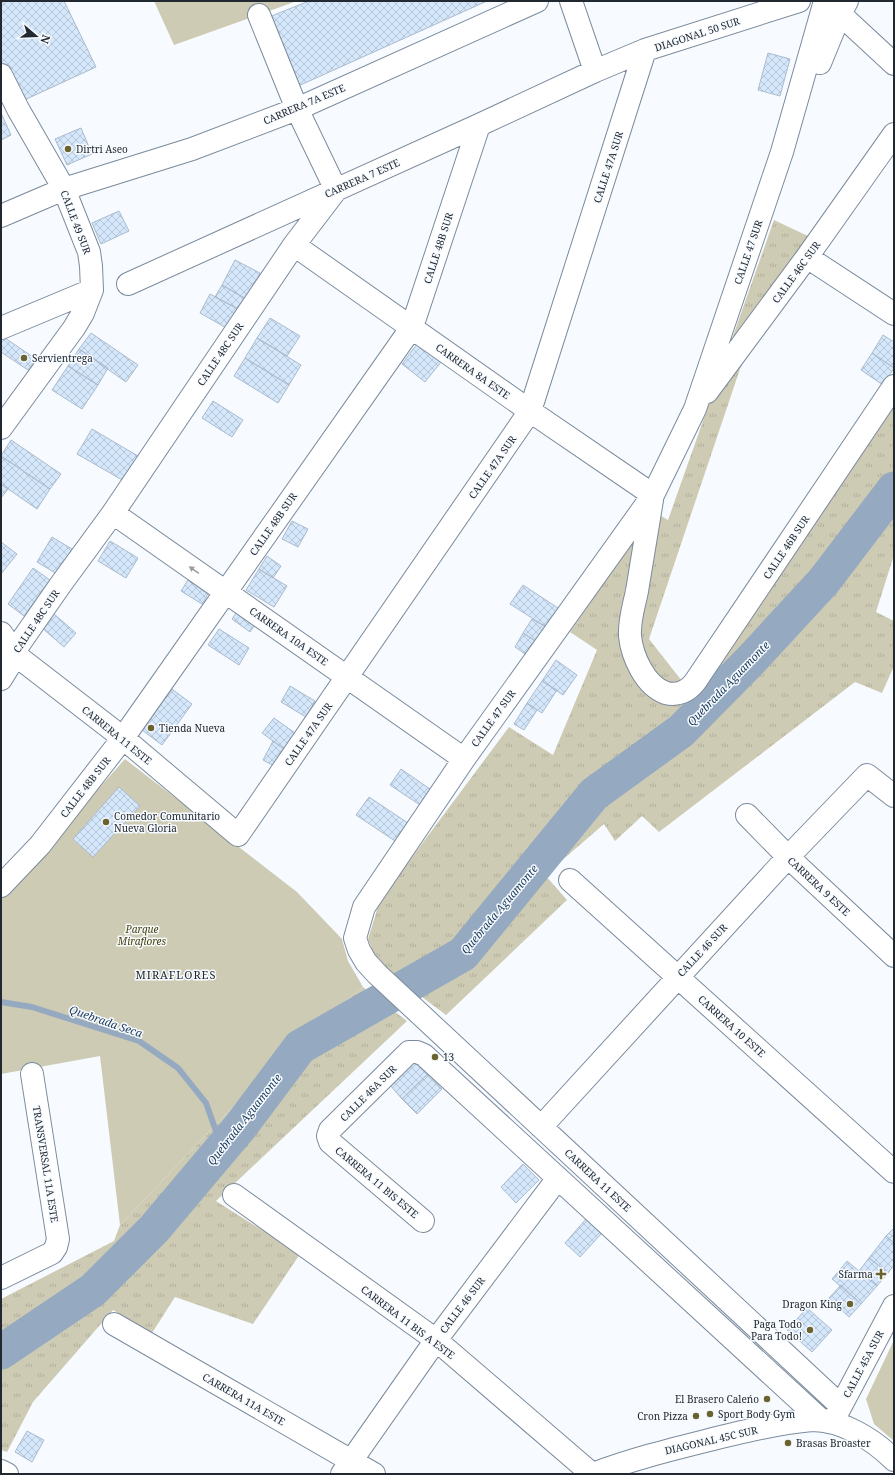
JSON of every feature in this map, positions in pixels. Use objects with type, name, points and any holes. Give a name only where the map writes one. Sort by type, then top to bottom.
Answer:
[{"type":"street","name":"CARRERA 7A ESTE","points":[[1,216],[64,189],[192,149],[297,108],[537,1]]},
{"type":"street","points":[[571,1],[595,71]]},
{"type":"street","name":"DIAGONAL 50 SUR","points":[[595,71],[645,50],[800,1]]},
{"type":"street","points":[[837,5],[894,64]]},
{"type":"street","name":"CALLE 47 SUR","points":[[359,950],[355,938],[364,907],[464,759],[653,495],[695,409],[782,152],[837,5]]},
{"type":"street","points":[[260,15],[297,108],[336,190]]},
{"type":"street","name":"CALLE 47A SUR","points":[[238,835],[530,411],[645,50]]},
{"type":"street","name":"CARRERA 7 ESTE","points":[[128,284],[595,71]]},
{"type":"street","name":"CALLE 49 SUR","points":[[1,75],[6,97],[64,189],[89,252],[92,290],[83,313],[74,328],[1,428]]},
{"type":"street","name":"CALLE 48B SUR","points":[[1,886],[40,845],[123,738],[412,328],[479,125]]},
{"type":"street","name":"CALLE 46C SUR","points":[[695,409],[807,257],[894,134]]},
{"type":"street","name":"CALLE 48C SUR","points":[[1,678],[12,661],[13,653],[61,584],[113,514],[294,245],[336,190]]},
{"type":"street","name":"CARRERA 8A ESTE","points":[[294,245],[530,411],[653,495]]},
{"type":"street","points":[[807,257],[894,314]]},
{"type":"street","points":[[1,328],[92,290]]},
{"type":"street","name":"CALLE 46B SUR","points":[[669,693],[682,692],[690,688],[695,682],[894,386]]},
{"type":"street","name":"CALLE 47 SUR","points":[[653,495],[632,610],[630,635],[635,659],[641,670],[657,688],[669,693]]},
{"type":"street","name":"CARRERA 10A ESTE","points":[[113,514],[464,759]]},
{"type":"street","name":"CARRERA 11 ESTE","points":[[1,633],[11,647],[13,653],[123,738],[238,835]]},
{"type":"street","name":"CALLE 46 SUR","points":[[541,1127],[788,857],[867,775],[894,796]]},
{"type":"street","name":"CARRERA 9 ESTE","points":[[747,815],[788,857],[894,956]]},
{"type":"street","name":"CARRERA 10 ESTE","points":[[570,880],[894,1172]]},
{"type":"street","name":"CARRERA 11 ESTE","points":[[359,950],[366,962],[377,974],[541,1127],[831,1416]]},
{"type":"street","name":"CALLE 46A SUR","points":[[330,1142],[328,1136],[330,1130],[409,1052],[417,1052]]},
{"type":"street","name":"CARRERA 11 ESTE","points":[[417,1052],[424,1056],[558,1178],[831,1416],[866,1438],[894,1460]]},
{"type":"street","name":"TRANSVERSAL 11A ESTE","points":[[1,1278],[52,1253],[58,1240],[32,1074]]},
{"type":"street","name":"CARRERA 11 BIS ESTE","points":[[330,1142],[423,1221]]},
{"type":"street","name":"CALLE 46 SUR","points":[[346,1467],[436,1340],[558,1178]]},
{"type":"street","name":"CARRERA 11 BIS A ESTE","points":[[234,1195],[436,1340],[592,1474]]},
{"type":"street","name":"CALLE 45A SUR","points":[[831,1416],[894,1306]]},
{"type":"street","name":"CARRERA 11A ESTE","points":[[114,1324],[346,1467],[374,1474]]},
{"type":"street","name":"DIAGONAL 45C SUR","points":[[592,1474],[623,1463],[740,1433],[831,1416]]},
{"type":"street","points":[[623,1463],[643,1474]]},
{"type":"street","points":[[1,1471],[7,1474]]},
{"type":"green space","points":[[154,1],[297,1],[174,45]]},
{"type":"green space","points":[[774,220],[810,237],[740,369],[649,639],[682,681],[894,372],[894,555],[876,612],[894,621],[894,666],[882,693],[855,682],[659,832],[642,816],[615,841],[604,824],[545,875],[567,900],[446,1015],[378,964],[368,939],[380,900],[509,727],[553,755],[597,650],[570,632],[653,511],[668,520]]},
{"type":"green space","name":"Parque Miraflores","points":[[125,759],[297,892],[342,939],[348,961],[363,987],[293,1044],[120,1225],[100,1056],[1,1074],[1,898]]},
{"type":"green space","points":[[363,987],[407,1021],[216,1201],[300,1254],[253,1324],[175,1297],[152,1333],[113,1310],[33,1402],[7,1452],[1,1450],[1,1299],[114,1241],[120,1225],[293,1044]]},
{"type":"green space","points":[[894,1340],[894,1441],[874,1424],[866,1399]]},
{"type":"building","points":[[1,1],[64,1],[96,67],[20,102],[1,61]]},
{"type":"building","points":[[309,1],[487,1],[296,87],[269,17]]},
{"type":"building","points":[[768,53],[790,59],[780,96],[758,90]]},
{"type":"building","points":[[1,113],[11,135],[1,140]]},
{"type":"building","points":[[81,128],[92,154],[67,165],[55,139]]},
{"type":"building","points":[[119,211],[129,231],[101,244],[92,223]]},
{"type":"building","points":[[235,260],[260,273],[246,299],[222,285]]},
{"type":"building","points":[[222,285],[246,299],[240,310],[215,297]]},
{"type":"building","points":[[210,294],[240,310],[230,330],[200,313]]},
{"type":"building","points":[[270,318],[300,336],[287,356],[257,338]]},
{"type":"building","points":[[91,333],[138,365],[126,382],[79,349]]},
{"type":"building","points":[[883,335],[894,342],[894,368],[872,353]]},
{"type":"building","points":[[2,336],[36,359],[28,370],[1,352]]},
{"type":"building","points":[[257,338],[301,365],[289,385],[245,358]]},
{"type":"building","points":[[417,344],[441,362],[425,382],[402,364]]},
{"type":"building","points":[[79,349],[108,368],[98,385],[68,366]]},
{"type":"building","points":[[872,353],[894,368],[883,385],[861,370]]},
{"type":"building","points":[[245,358],[289,385],[278,403],[234,376]]},
{"type":"building","points":[[68,366],[98,385],[82,409],[52,390]]},
{"type":"building","points":[[213,401],[243,420],[232,437],[202,418]]},
{"type":"building","points":[[92,429],[138,456],[124,481],[77,454]]},
{"type":"building","points":[[11,440],[61,474],[50,489],[1,456]]},
{"type":"building","points":[[1,456],[50,489],[37,509],[1,484]]},
{"type":"building","points":[[1,484],[8,489],[1,498]]},
{"type":"building","points":[[292,521],[308,529],[298,547],[282,539]]},
{"type":"building","points":[[52,537],[72,549],[57,574],[37,562]]},
{"type":"building","points":[[110,541],[138,558],[126,578],[98,561]]},
{"type":"building","points":[[1,542],[17,554],[1,574]]},
{"type":"building","points":[[267,556],[281,566],[273,578],[259,569]]},
{"type":"building","points":[[33,568],[50,580],[24,616],[8,604]]},
{"type":"building","points":[[259,569],[287,586],[274,607],[246,590]]},
{"type":"building","points":[[188,580],[208,594],[202,604],[181,591]]},
{"type":"building","points":[[523,585],[558,608],[546,627],[510,604]]},
{"type":"building","points":[[238,610],[256,623],[250,632],[232,619]]},
{"type":"building","points":[[54,614],[76,633],[64,647],[42,628]]},
{"type":"building","points":[[532,619],[546,627],[537,642],[523,633]]},
{"type":"building","points":[[219,629],[249,648],[239,665],[208,645]]},
{"type":"building","points":[[523,633],[537,642],[528,656],[515,647]]},
{"type":"building","points":[[556,660],[577,675],[563,695],[542,681]]},
{"type":"building","points":[[542,681],[557,690],[542,713],[527,703]]},
{"type":"building","points":[[290,686],[315,701],[306,717],[281,702]]},
{"type":"building","points":[[172,689],[192,704],[162,745],[142,730]]},
{"type":"building","points":[[527,703],[537,710],[524,730],[514,724]]},
{"type":"building","points":[[274,718],[295,733],[284,749],[262,733]]},
{"type":"building","points":[[273,741],[284,749],[274,766],[263,760]]},
{"type":"building","points":[[401,769],[430,789],[420,805],[390,785]]},
{"type":"building","name":"Comedor Comunitario Nueva Gloria","points":[[119,787],[140,806],[93,857],[73,839]]},
{"type":"building","points":[[369,797],[408,823],[395,841],[356,815]]},
{"type":"building","points":[[416,1061],[428,1074],[402,1099],[390,1085]]},
{"type":"building","points":[[428,1074],[442,1089],[417,1114],[402,1099]]},
{"type":"building","points":[[523,1164],[539,1180],[516,1203],[501,1187]]},
{"type":"building","points":[[586,1219],[601,1234],[580,1257],[565,1243]]},
{"type":"building","points":[[894,1228],[894,1243],[886,1236]]},
{"type":"building","points":[[886,1236],[894,1243],[894,1265],[888,1273],[869,1258]]},
{"type":"building","points":[[869,1258],[888,1273],[877,1286],[859,1271]]},
{"type":"building","points":[[847,1261],[877,1286],[861,1304],[832,1279]]},
{"type":"building","points":[[841,1285],[861,1304],[849,1317],[829,1298]]},
{"type":"building","name":"Paga Todo Para Todo!","points":[[807,1308],[832,1330],[812,1352],[787,1330]]},
{"type":"building","points":[[27,1431],[44,1440],[32,1462],[15,1452]]},
{"type":"waterway","name":"Quebrada Aguamonte","points":[[1,1352],[93,1290],[154,1229],[240,1127],[300,1047],[463,954],[594,794],[681,731],[752,659],[824,581],[894,489]]},
{"type":"waterway","name":"Quebrada Seca","points":[[1,1002],[32,1007],[139,1041],[178,1068],[206,1103],[222,1148]]},
{"type":"place","name":"Dirtri Aseo","points":[[68,149]]},
{"type":"place","name":"Servientrega","points":[[24,358]]},
{"type":"place","name":"Tienda Nueva","points":[[151,728]]},
{"type":"place","name":"Comedor Comunitario Nueva Gloria","points":[[106,822]]},
{"type":"place","name":"13","points":[[435,1057]]},
{"type":"place","name":"Sfarma","points":[[881,1274]]},
{"type":"place","name":"Dragon King","points":[[850,1304]]},
{"type":"place","name":"Paga Todo Para Todo!","points":[[810,1330]]},
{"type":"place","name":"El Brasero Caleńo","points":[[767,1399]]},
{"type":"place","name":"Sport Body Gym","points":[[710,1414]]},
{"type":"place","name":"Cron Pizza","points":[[696,1416]]},
{"type":"place","name":"Brasas Broaster","points":[[788,1443]]},
{"type":"district","name":"MIRAFLORES","points":[[176,974]]}]
